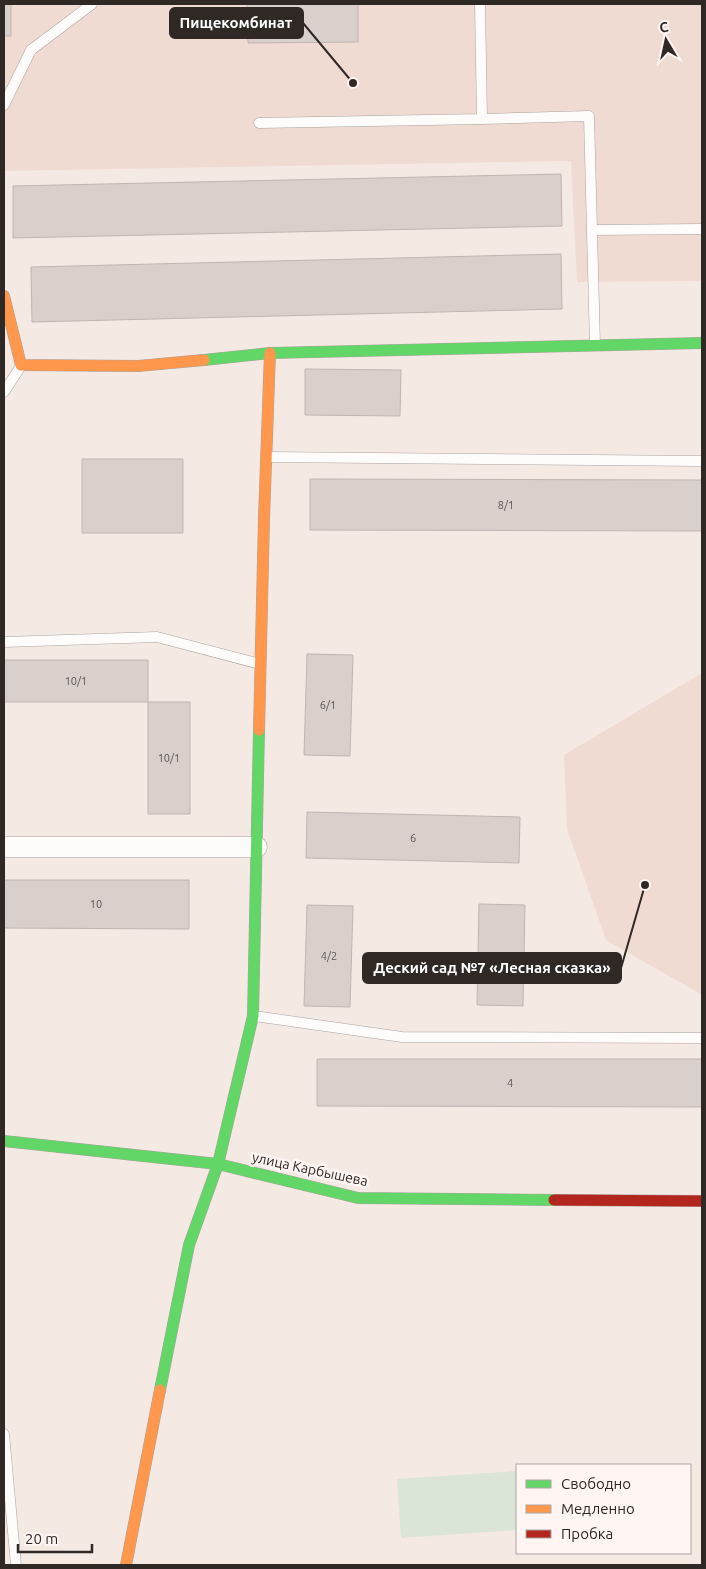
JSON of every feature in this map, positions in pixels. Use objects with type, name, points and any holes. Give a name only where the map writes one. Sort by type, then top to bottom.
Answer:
[{"type":"street","points":[[4,296],[22,365],[138,366],[270,353],[702,343]]},
{"type":"street","points":[[126,1565],[188,1245],[218,1164],[253,1016],[270,353]]},
{"type":"street","points":[[4,847],[257,847]]},
{"type":"street","name":"улица Карбышева","points":[[4,1141],[218,1164],[358,1198],[702,1201]]},
{"type":"lane","points":[[4,105],[31,50],[92,4]]},
{"type":"lane","points":[[480,4],[482,119]]},
{"type":"lane","points":[[259,123],[589,116],[595,346]]},
{"type":"lane","points":[[592,230],[702,229]]},
{"type":"lane","points":[[4,392],[22,365]]},
{"type":"lane","points":[[266,457],[702,461]]},
{"type":"lane","points":[[4,642],[157,637],[261,664]]},
{"type":"lane","points":[[253,1016],[402,1037],[702,1038]]},
{"type":"lane","points":[[4,1434],[16,1565]]},
{"type":"shaded area","points":[[4,4],[702,4],[702,281],[577,282],[571,161],[4,171]]},
{"type":"shaded area","points":[[702,673],[702,995],[606,940],[567,829],[564,755]]},
{"type":"green space","points":[[516,1471],[516,1530],[401,1538],[397,1479]]},
{"type":"building","points":[[4,4],[11,4],[11,36],[4,36]]},
{"type":"building","points":[[247,4],[358,4],[358,42],[248,43]]},
{"type":"building","points":[[561,174],[562,226],[13,238],[13,186]]},
{"type":"building","points":[[561,254],[562,309],[32,322],[31,267]]},
{"type":"building","points":[[305,369],[401,370],[400,416],[305,415]]},
{"type":"building","points":[[82,459],[183,459],[183,533],[82,533]]},
{"type":"building","points":[[310,479],[702,480],[702,531],[310,530]]},
{"type":"building","points":[[307,654],[353,655],[350,756],[304,755]]},
{"type":"building","points":[[4,660],[148,660],[148,702],[4,702]]},
{"type":"building","points":[[148,702],[190,702],[190,814],[148,814]]},
{"type":"building","points":[[307,812],[520,817],[519,863],[306,858]]},
{"type":"building","points":[[4,880],[189,880],[189,929],[4,928]]},
{"type":"building","points":[[479,904],[525,905],[523,1006],[477,1005]]},
{"type":"building","points":[[307,905],[353,906],[350,1007],[304,1006]]},
{"type":"building","points":[[317,1059],[702,1059],[702,1107],[317,1106]]},
{"type":"traffic: fast","points":[[204,360],[270,353],[702,343]]},
{"type":"traffic: fast","points":[[160,1390],[189,1245],[218,1164],[253,1016],[259,730]]},
{"type":"traffic: fast","points":[[4,1141],[218,1164],[358,1198],[554,1200]]},
{"type":"traffic: slow","points":[[4,296],[21,365],[138,366],[204,360]]},
{"type":"traffic: slow","points":[[259,730],[270,353]]},
{"type":"traffic: slow","points":[[126,1565],[160,1390]]},
{"type":"traffic: jam","points":[[554,1200],[702,1201]]},
{"type":"place","name":"Пищекомбинат","points":[[353,83]]},
{"type":"place","name":"Деский сад №7 «Лесная сказка»","points":[[645,885]]}]
